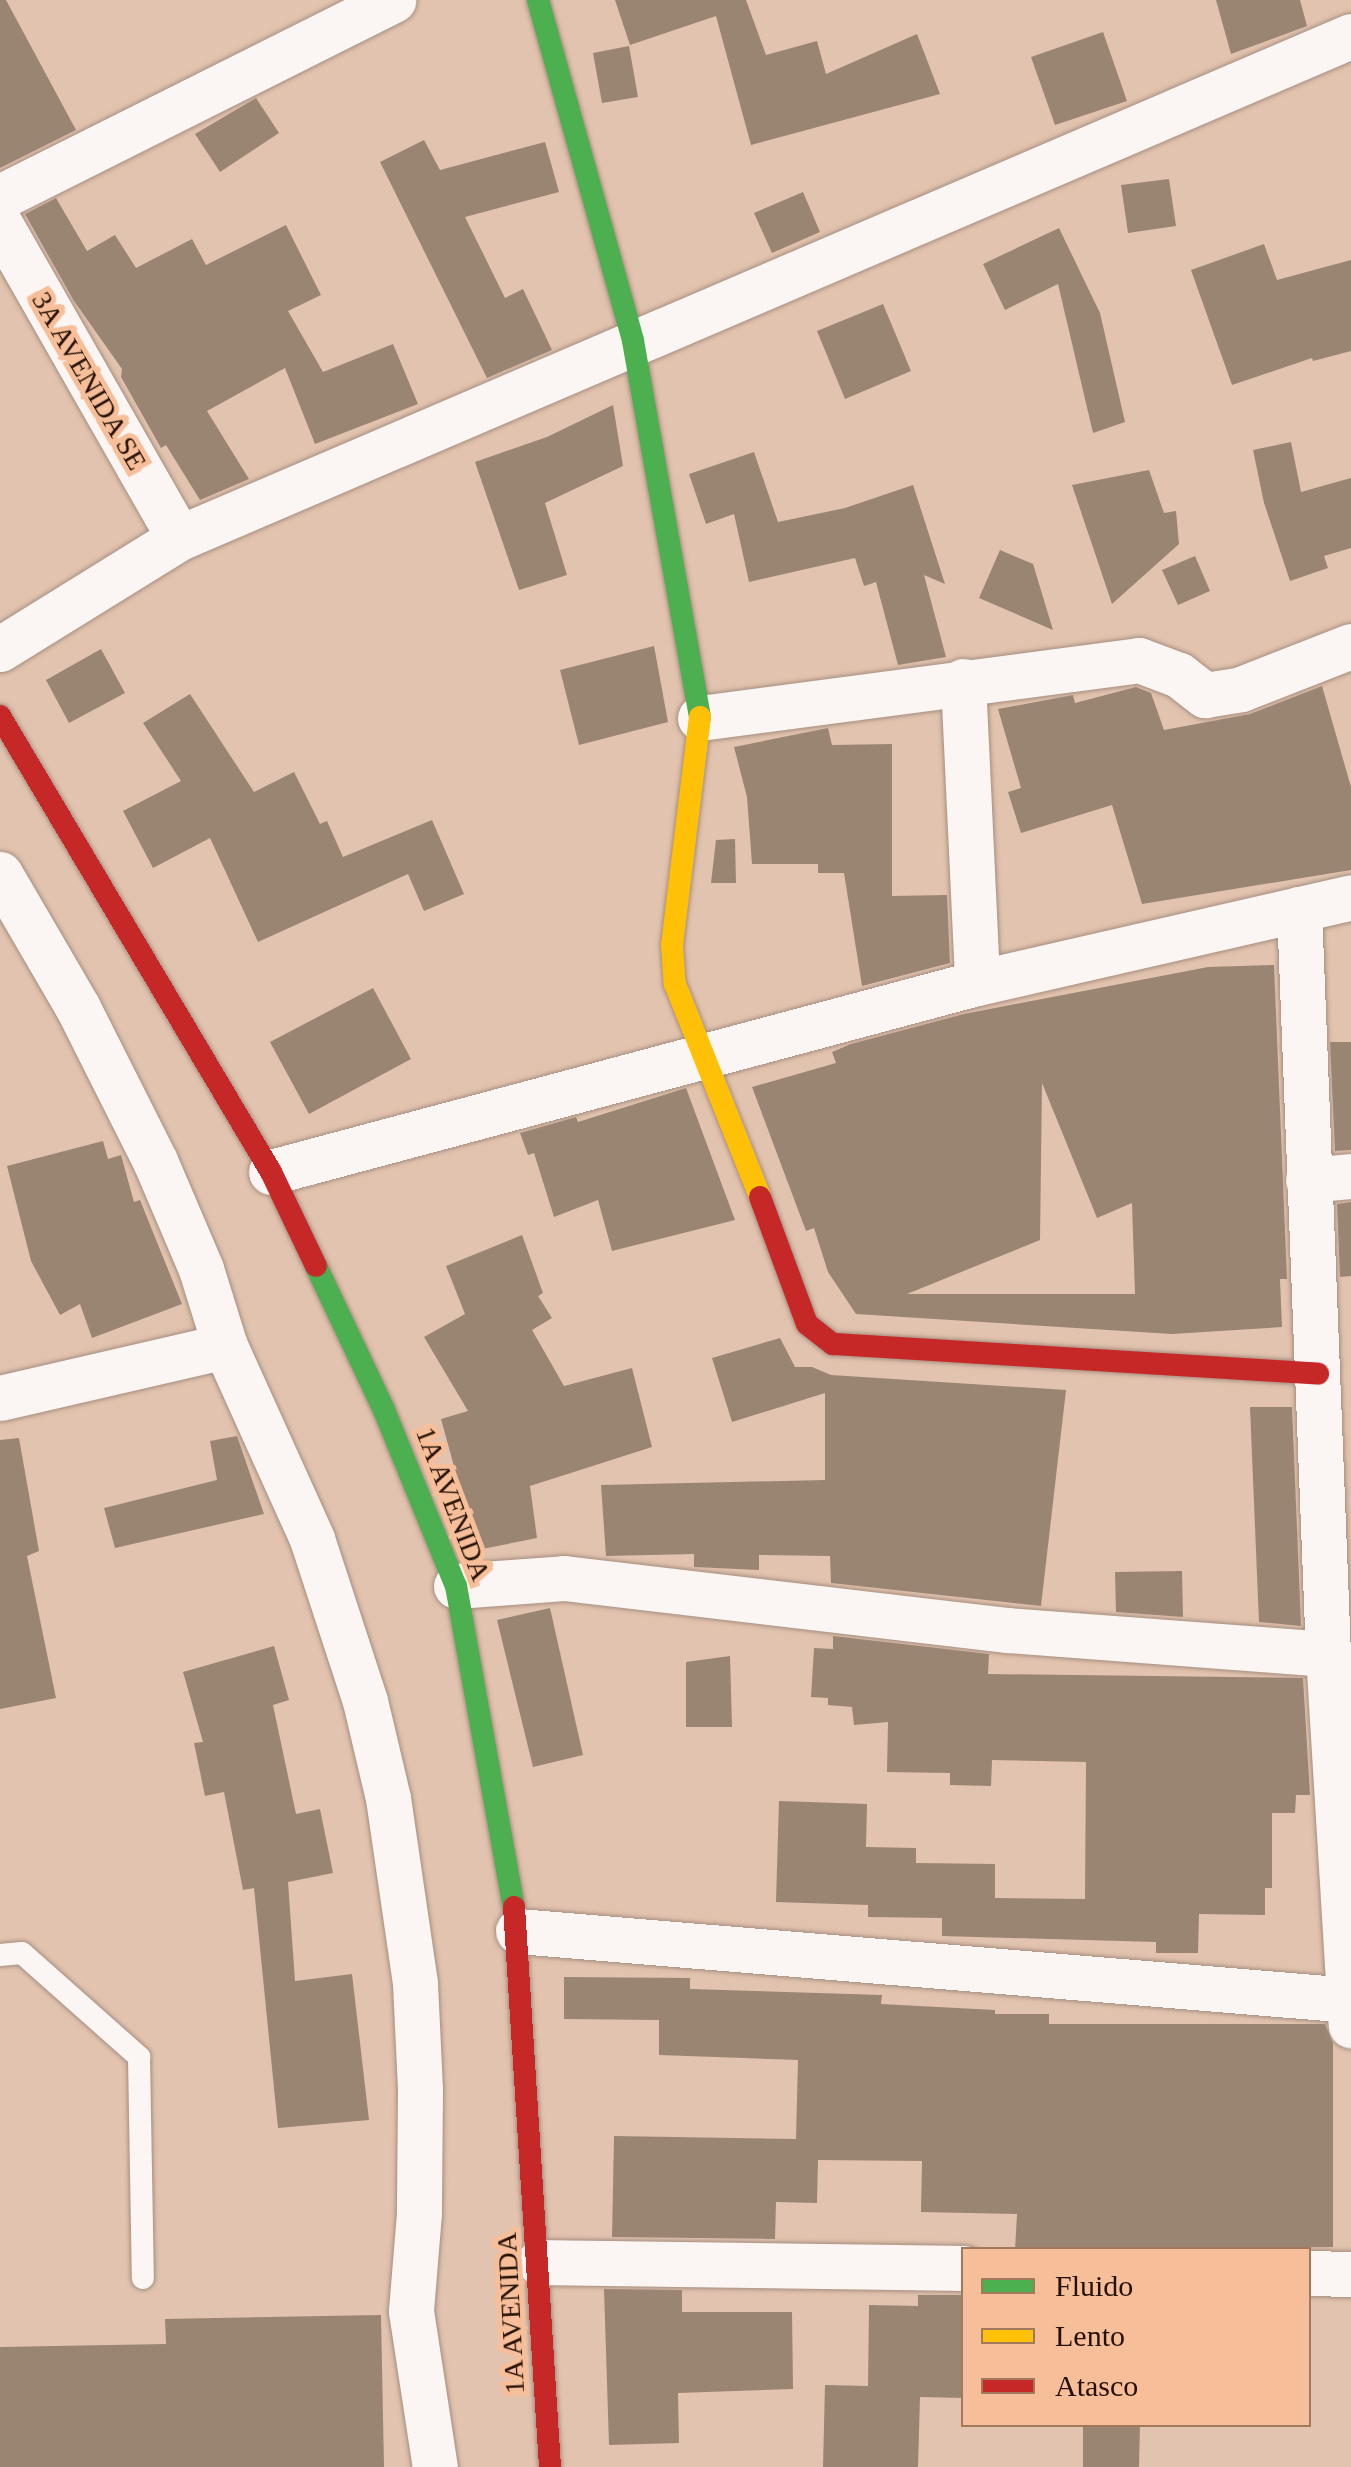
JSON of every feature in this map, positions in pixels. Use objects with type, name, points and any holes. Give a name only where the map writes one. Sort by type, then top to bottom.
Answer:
[{"type":"street","points":[[0,197],[393,0]]},
{"type":"street","points":[[538,0],[633,341],[700,718],[672,945],[675,984],[708,1058],[808,1324],[833,1344],[1318,1374]]},
{"type":"street","points":[[0,649],[178,538],[1351,36]]},
{"type":"street","name":"3A AVENIDA SE","points":[[0,224],[178,538]]},
{"type":"street","points":[[700,718],[1139,660],[1179,675],[1206,694],[1241,688],[1351,646]]},
{"type":"street","points":[[963,681],[976,983]]},
{"type":"street","name":"1A AVENIDA","points":[[0,716],[271,1172],[384,1410],[456,1586],[490,1756],[518,1931],[550,2467]]},
{"type":"street","points":[[0,874],[20,945],[155,1161],[201,1270],[225,1346],[312,1539],[365,1701],[388,1798],[414,1983],[420,2089],[419,2213],[411,2311],[435,2467]]},
{"type":"street","points":[[271,1172],[708,1058],[976,983],[1351,897]]},
{"type":"street","points":[[1299,909],[1330,1178],[1318,1374],[1337,1514],[1328,1654],[1351,2025]]},
{"type":"street","points":[[0,1398],[225,1346]]},
{"type":"street","points":[[456,1586],[564,1578],[1008,1630],[1328,1654]]},
{"type":"street","points":[[518,1931],[1350,2000]]},
{"type":"street","points":[[539,2262],[961,2268]]},
{"type":"street","points":[[1311,2273],[1351,2274]]},
{"type":"lane","points":[[0,1955],[22,1954],[139,2057],[143,2278]]},
{"type":"building","points":[[0,0],[6,0],[76,130],[0,168]]},
{"type":"building","points":[[615,0],[746,0],[766,55],[817,41],[826,74],[917,34],[940,94],[751,145],[716,16],[630,45]]},
{"type":"building","points":[[1216,0],[1300,0],[1307,26],[1231,54]]},
{"type":"building","points":[[1103,32],[1127,101],[1055,125],[1031,57]]},
{"type":"building","points":[[629,46],[638,97],[602,103],[593,53]]},
{"type":"building","points":[[256,98],[279,133],[220,172],[195,134]]},
{"type":"building","points":[[424,140],[440,170],[545,142],[559,192],[465,217],[505,298],[523,289],[552,350],[487,378],[380,162]]},
{"type":"building","points":[[1169,179],[1176,226],[1128,233],[1121,185]]},
{"type":"building","points":[[803,192],[820,232],[772,253],[754,213]]},
{"type":"building","points":[[56,198],[87,251],[115,235],[136,268],[192,239],[206,265],[286,225],[321,295],[288,311],[323,372],[393,344],[418,404],[315,444],[285,368],[207,411],[249,479],[200,500],[166,445],[161,448],[121,377],[122,369],[74,301],[25,214]]},
{"type":"building","points":[[1059,228],[1100,313],[1125,422],[1093,433],[1058,284],[1005,310],[983,264]]},
{"type":"building","points":[[1264,244],[1277,280],[1351,260],[1351,351],[1313,361],[1312,358],[1232,385],[1191,270]]},
{"type":"building","points":[[883,304],[911,371],[845,399],[817,331]]},
{"type":"building","points":[[613,405],[623,466],[545,503],[567,575],[519,590],[475,462],[547,437]]},
{"type":"building","points":[[1291,442],[1301,492],[1351,478],[1351,548],[1324,556],[1328,568],[1290,581],[1264,503],[1253,450]]},
{"type":"building","points":[[754,452],[778,522],[845,508],[913,485],[945,584],[924,575],[946,657],[898,665],[876,582],[864,586],[855,558],[749,582],[734,514],[706,524],[689,474]]},
{"type":"building","points":[[1149,470],[1164,513],[1176,511],[1179,544],[1112,604],[1072,485]]},
{"type":"building","points":[[1000,550],[1033,564],[1053,630],[979,598]]},
{"type":"building","points":[[1195,556],[1210,591],[1178,605],[1162,570]]},
{"type":"building","points":[[654,646],[668,722],[579,745],[560,670]]},
{"type":"building","points":[[101,649],[125,693],[69,723],[46,680]]},
{"type":"building","points":[[1322,686],[1351,787],[1351,870],[1142,904],[1112,805],[1021,833],[1008,792],[1021,788],[998,709],[1073,695],[1075,703],[1136,687],[1151,693],[1164,730],[1250,714]]},
{"type":"building","points":[[190,694],[254,792],[294,772],[320,824],[327,821],[343,857],[432,820],[464,894],[424,911],[408,874],[258,942],[210,838],[153,868],[123,811],[181,781],[143,723]]},
{"type":"building","points":[[828,728],[832,745],[892,744],[892,896],[947,895],[950,963],[862,986],[844,873],[818,873],[818,864],[752,864],[747,797],[734,747]]},
{"type":"building","points":[[735,839],[736,883],[711,883],[716,840]]},
{"type":"building","points":[[1274,965],[1287,1279],[1280,1279],[1282,1327],[1172,1334],[856,1314],[828,1272],[814,1228],[806,1231],[752,1087],[836,1063],[832,1052],[851,1044],[964,1014],[1208,967]],"holes":[[[1042,1083],[1097,1218],[1132,1203],[1135,1294],[907,1294],[1040,1240]]]},
{"type":"building","points":[[373,988],[411,1059],[309,1114],[270,1042]]},
{"type":"building","points":[[1330,1042],[1351,1042],[1351,1150],[1335,1151]]},
{"type":"building","points":[[686,1088],[735,1220],[612,1251],[598,1200],[554,1217],[534,1153],[528,1155],[520,1133],[576,1117],[578,1122]]},
{"type":"building","points":[[103,1141],[108,1159],[121,1155],[134,1202],[140,1200],[182,1304],[92,1338],[80,1304],[60,1315],[31,1261],[7,1166]]},
{"type":"building","points":[[1351,1202],[1351,1276],[1340,1277],[1337,1204]]},
{"type":"building","points":[[522,1235],[543,1293],[538,1296],[552,1318],[532,1330],[564,1386],[632,1368],[652,1447],[530,1486],[537,1538],[477,1550],[441,1419],[468,1411],[424,1337],[465,1314],[446,1266]]},
{"type":"building","points":[[780,1338],[795,1367],[812,1367],[831,1375],[1066,1390],[1041,1606],[831,1583],[830,1556],[759,1555],[759,1570],[694,1567],[694,1554],[606,1556],[601,1485],[825,1480],[825,1393],[732,1422],[712,1358]]},
{"type":"building","points":[[1250,1407],[1292,1407],[1301,1626],[1259,1622]]},
{"type":"building","points":[[237,1436],[264,1514],[115,1548],[104,1508],[217,1480],[210,1441]]},
{"type":"building","points":[[19,1438],[39,1551],[27,1556],[56,1698],[0,1709],[0,1440]]},
{"type":"building","points":[[1182,1571],[1183,1617],[1116,1612],[1115,1572]]},
{"type":"building","points":[[550,1608],[583,1755],[533,1767],[497,1620]]},
{"type":"building","points":[[833,1636],[989,1654],[988,1674],[1303,1678],[1310,1795],[1296,1795],[1295,1813],[1272,1813],[1272,1888],[1265,1888],[1265,1915],[1199,1914],[1198,1953],[1156,1953],[1156,1942],[942,1936],[942,1918],[868,1917],[868,1905],[776,1902],[779,1801],[867,1804],[866,1847],[916,1848],[916,1863],[995,1864],[995,1898],[1085,1899],[1086,1762],[992,1760],[991,1786],[950,1785],[950,1773],[887,1772],[888,1722],[854,1725],[852,1707],[828,1705],[828,1698],[811,1697],[814,1648],[833,1649]]},
{"type":"building","points":[[274,1646],[289,1700],[273,1705],[296,1814],[320,1809],[333,1873],[288,1882],[295,1981],[352,1974],[369,2120],[278,2128],[254,1888],[243,1890],[224,1792],[205,1796],[194,1743],[203,1742],[183,1672]]},
{"type":"building","points":[[730,1656],[732,1727],[686,1727],[686,1662]]},
{"type":"building","points":[[564,1977],[690,1978],[690,1989],[882,1995],[881,2004],[995,2010],[995,2014],[1049,2014],[1049,2024],[1325,2024],[1333,2043],[1333,2247],[1015,2247],[1017,2214],[921,2212],[922,2161],[818,2160],[817,2203],[776,2202],[775,2239],[612,2237],[614,2136],[796,2139],[798,2060],[659,2055],[659,2020],[564,2019]]},
{"type":"building","points":[[604,2289],[682,2290],[682,2312],[792,2312],[793,2389],[678,2393],[679,2443],[609,2445]]},
{"type":"building","points":[[918,2295],[961,2295],[961,2398],[920,2397],[918,2467],[823,2467],[825,2385],[868,2386],[869,2305],[918,2306]]},
{"type":"building","points":[[381,2315],[384,2467],[0,2467],[0,2347],[166,2344],[165,2319]]},
{"type":"building","points":[[1083,2427],[1140,2427],[1139,2467],[1083,2467]]},
{"type":"traffic: fast","points":[[538,0],[633,341],[700,717]]},
{"type":"traffic: fast","points":[[316,1266],[384,1410],[456,1586],[514,1907]]},
{"type":"traffic: slow","points":[[700,717],[672,945],[675,984],[760,1197]]},
{"type":"traffic: jam","points":[[0,716],[271,1172],[316,1266]]},
{"type":"traffic: jam","points":[[760,1197],[807,1324],[833,1344],[1318,1374]]},
{"type":"traffic: jam","points":[[514,1907],[550,2467]]}]
